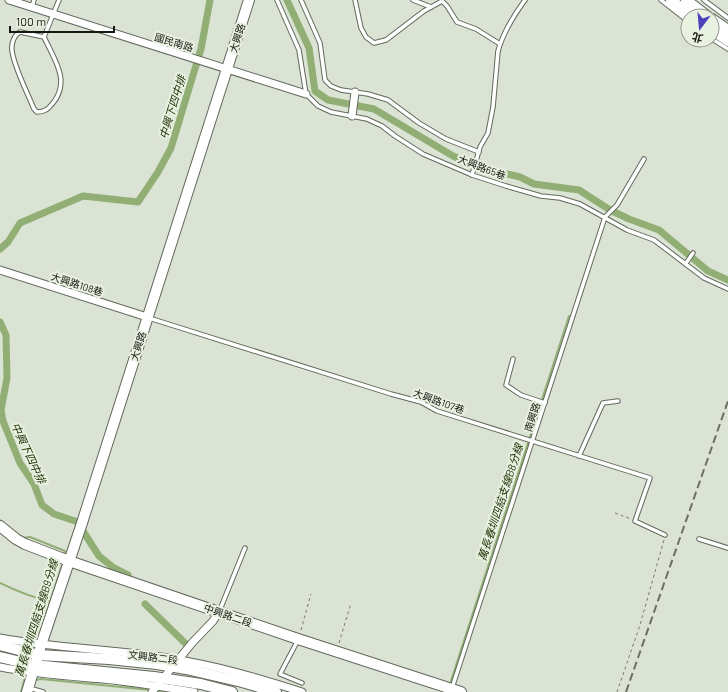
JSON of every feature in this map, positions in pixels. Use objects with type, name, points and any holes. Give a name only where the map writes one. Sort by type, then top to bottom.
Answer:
[{"type":"street","name":"國民南路","points":[[9,0],[33,4],[54,14],[227,68]]},
{"type":"street","name":"大興路","points":[[27,690],[249,0]]},
{"type":"street","points":[[671,0],[682,8]]},
{"type":"street","points":[[686,0],[696,8]]},
{"type":"street","name":"大興路65巷","points":[[227,68],[306,94]]},
{"type":"street","points":[[352,116],[355,92]]},
{"type":"street","name":"大興路108巷","points":[[0,270],[147,317]]},
{"type":"street","name":"中興路二段","points":[[0,526],[16,539],[25,544],[69,561],[298,639],[457,690]]},
{"type":"street","points":[[152,692],[219,612]]},
{"type":"street","name":"文興路二段","points":[[0,638],[39,650]]},
{"type":"street","name":"文興路二段","points":[[0,646],[109,658],[176,663],[245,675],[302,692]]},
{"type":"street","name":"文興路二段","points":[[0,657],[33,669]]},
{"type":"street","name":"文興路二段","points":[[176,663],[276,692]]},
{"type":"street","name":"文興路二段","points":[[0,667],[160,682],[200,684],[232,692]]},
{"type":"street","name":"文興路二段","points":[[160,682],[194,692]]},
{"type":"lane","points":[[44,37],[20,32],[17,33],[13,40],[11,50],[31,102],[37,112],[44,112],[50,107],[58,97],[61,88],[61,75],[44,37],[59,0]]},
{"type":"lane","points":[[277,0],[299,50],[306,94]]},
{"type":"lane","points":[[301,0],[320,43],[325,80],[334,88],[388,100],[419,123],[478,154]]},
{"type":"lane","points":[[355,0],[361,28],[366,37],[374,43],[386,40],[424,11],[442,1],[457,22],[476,29],[500,44]]},
{"type":"lane","points":[[413,0],[431,7]]},
{"type":"lane","points":[[472,173],[478,154],[488,133],[493,107],[498,51],[500,44],[517,11],[525,0]]},
{"type":"lane","points":[[661,0],[680,14]]},
{"type":"lane","points":[[704,0],[728,18]]},
{"type":"lane","name":"大興路65巷","points":[[306,94],[318,106],[331,112],[367,119],[382,126],[423,154],[506,186],[541,196],[560,198],[580,204],[627,230],[654,240],[704,278],[728,289]]},
{"type":"lane","points":[[605,217],[617,205],[644,159]]},
{"type":"lane","name":"南興路","points":[[457,690],[545,402],[605,217]]},
{"type":"lane","points":[[686,263],[693,253]]},
{"type":"lane","name":"大興路107巷","points":[[147,317],[375,389],[421,402],[437,410],[650,478],[635,521]]},
{"type":"lane","points":[[513,358],[506,385],[521,395],[545,402]]},
{"type":"lane","points":[[579,456],[603,403],[618,401]]},
{"type":"lane","points":[[635,521],[665,535]]},
{"type":"lane","points":[[699,539],[728,548]]},
{"type":"lane","points":[[219,612],[245,548]]},
{"type":"lane","points":[[298,639],[280,674],[302,684]]},
{"type":"lane","points":[[27,690],[43,692]]},
{"type":"path","points":[[615,513],[635,521]]},
{"type":"path","points":[[617,692],[640,625],[665,535]]},
{"type":"path","points":[[298,639],[310,594]]},
{"type":"path","points":[[336,651],[351,603]]},
{"type":"waterway","name":"中興下四中排","points":[[0,249],[8,242],[20,223],[83,196],[138,202],[158,172],[171,148],[201,49],[210,0]]},
{"type":"waterway","points":[[287,0],[309,48],[315,91],[328,100],[374,109],[453,156],[478,167],[520,177],[534,184],[579,190],[610,210],[659,230],[708,271],[728,280]]},
{"type":"waterway","name":"萬長春圳四結支線B8分線","points":[[450,684],[569,316]]},
{"type":"waterway","name":"中興下四中排","points":[[0,322],[6,335],[7,378],[1,410],[3,421],[20,463],[34,484],[42,505],[54,514],[78,522]]},
{"type":"waterway","name":"萬長春圳四結支線B9分線","points":[[0,520],[4,523]]},
{"type":"waterway","name":"中興下四中排","points":[[83,531],[99,556],[114,568],[128,575]]},
{"type":"waterway","name":"萬長春圳四結支線B9分線","points":[[23,538],[30,537],[65,551],[64,555]]},
{"type":"waterway","name":"萬長春圳四結支線B9分線","points":[[41,630],[63,562]]},
{"type":"waterway","points":[[0,583],[25,594],[50,601]]},
{"type":"waterway","name":"中興下四中排","points":[[145,604],[187,645]]},
{"type":"waterway","name":"萬長春圳四結支線B9分線","points":[[21,692],[26,674]]},
{"type":"waterway","points":[[35,680],[41,679],[151,690]]},
{"type":"waterway","points":[[156,690],[166,692]]},
{"type":"railway","points":[[626,692],[728,401]]}]
